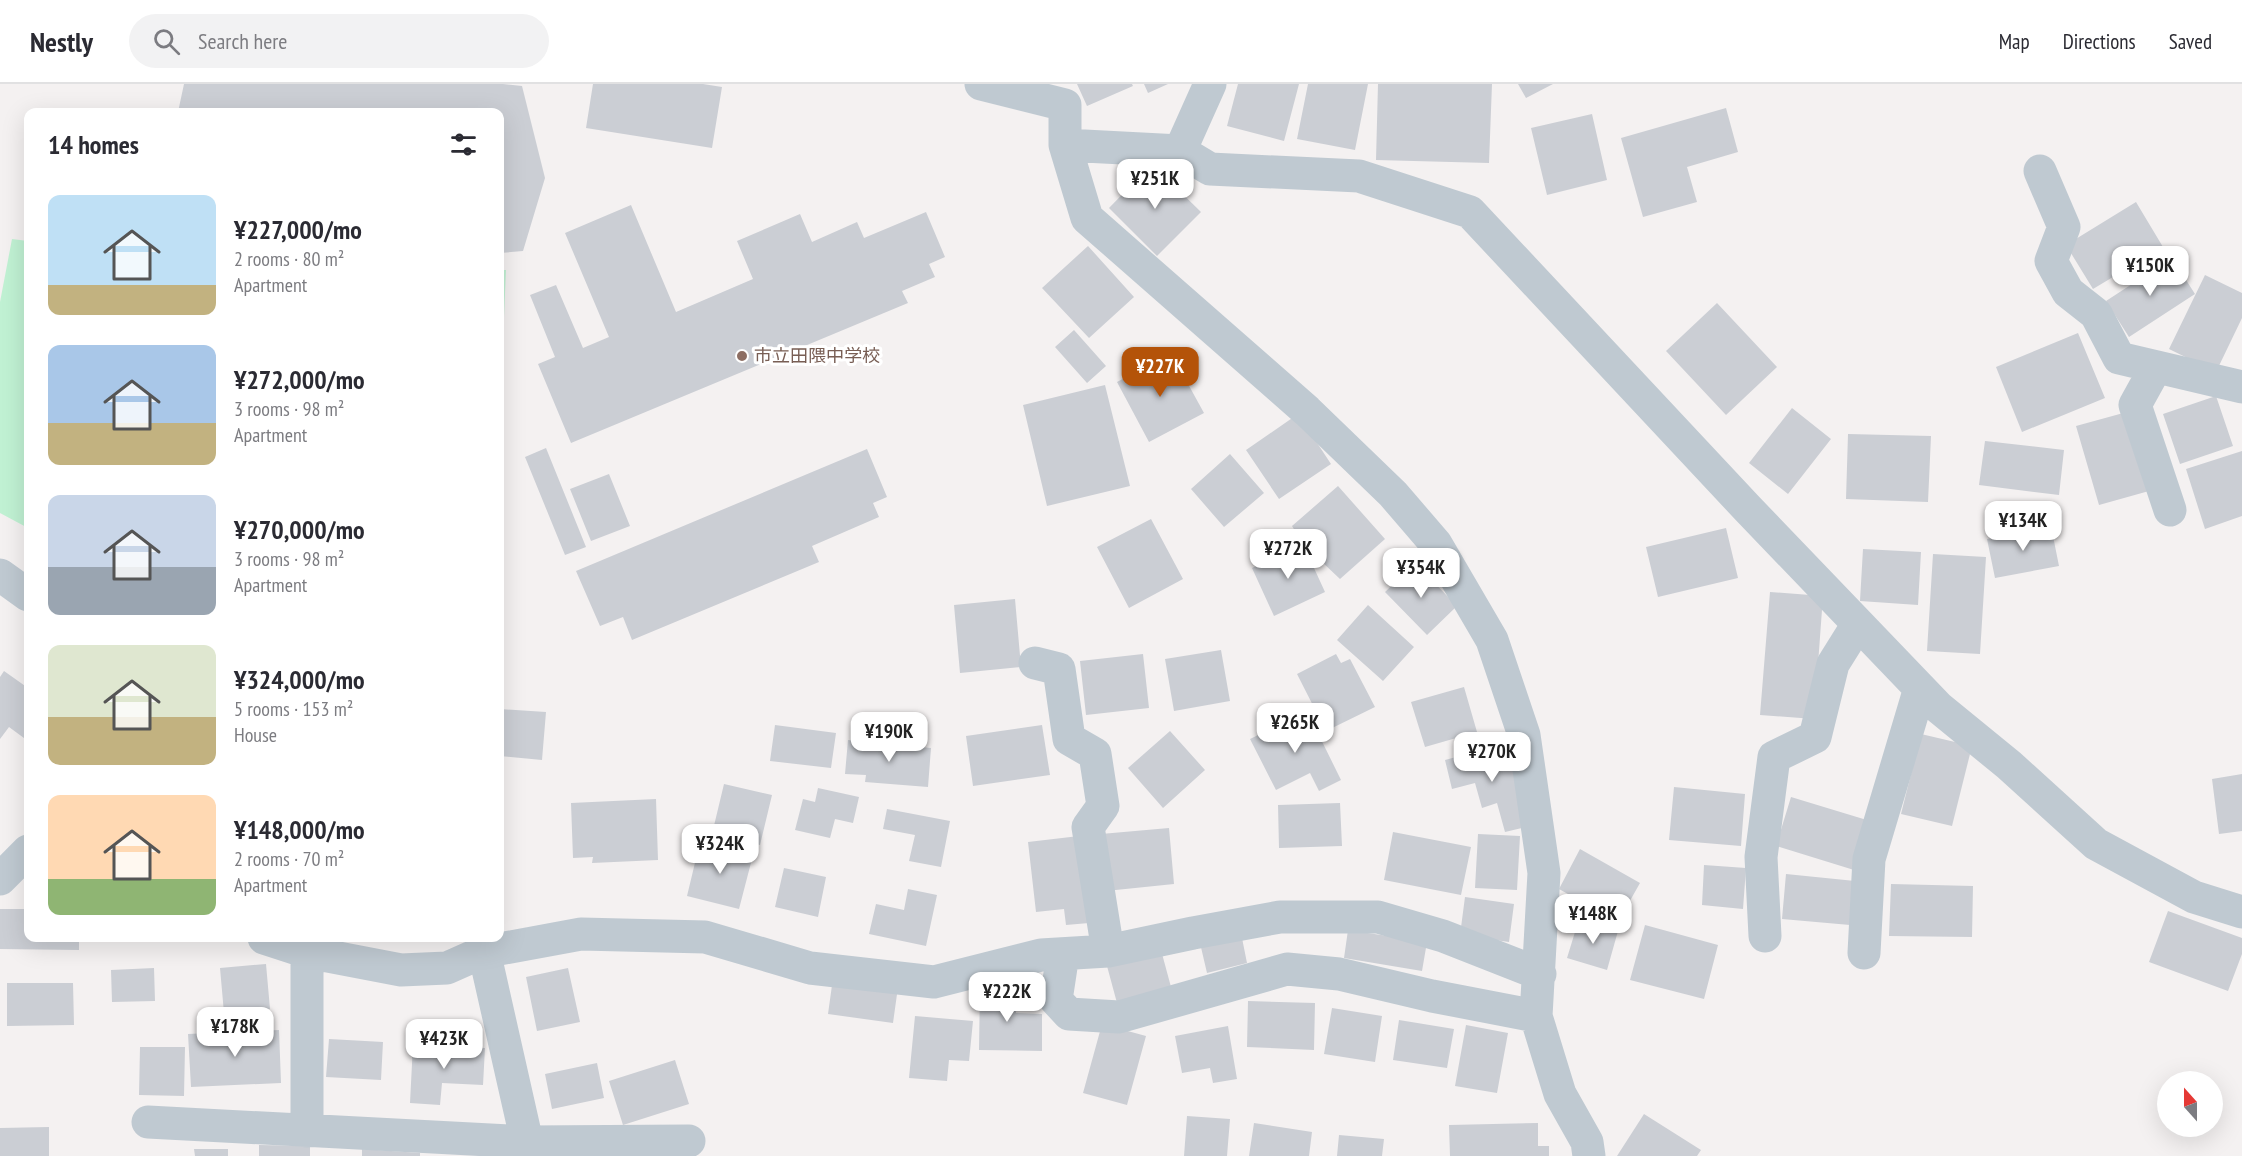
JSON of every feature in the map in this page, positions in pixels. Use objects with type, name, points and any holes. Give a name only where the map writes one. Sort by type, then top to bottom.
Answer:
[{"type":"street","points":[[981,84],[1065,105],[1065,145],[1087,218],[1307,411],[1393,494],[1436,544],[1492,640],[1524,735],[1544,873],[1536,1016],[1560,1094],[1587,1142],[1589,1156]]},
{"type":"street","points":[[1180,151],[1210,84]]},
{"type":"street","points":[[1065,145],[1180,151],[1210,169],[1359,176],[1470,212],[1938,706],[2009,765],[2096,844],[2194,897],[2242,912]]},
{"type":"street","points":[[2040,171],[2064,227],[2050,261],[2068,292],[2096,314],[2119,358],[2242,387]]},
{"type":"street","points":[[2156,367],[2135,405],[2170,510]]},
{"type":"street","points":[[0,575],[24,592]]},
{"type":"street","points":[[1765,936],[1761,857],[1774,757],[1815,736],[1833,663],[1858,624]]},
{"type":"street","points":[[1035,663],[1059,669],[1069,739],[1095,754],[1103,806],[1088,827],[1108,951]]},
{"type":"street","points":[[1864,953],[1869,859],[1920,688]]},
{"type":"street","points":[[276,942],[307,952],[401,970],[447,968],[482,945],[581,934],[705,937],[810,968],[934,982],[1041,955],[1108,951],[1280,917],[1378,917],[1443,936],[1540,974]]},
{"type":"street","points":[[482,945],[527,1142]]},
{"type":"street","points":[[307,952],[307,1131]]},
{"type":"street","points":[[1063,954],[1056,1000],[1070,1014],[1119,1017],[1287,969],[1339,974],[1432,996],[1536,1016]]},
{"type":"street","points":[[148,1122],[527,1142],[689,1141]]},
{"type":"green space","points":[[12,239],[24,240],[24,526],[0,513],[0,302]]},
{"type":"green space","points":[[504,270],[506,270],[504,317]]},
{"type":"building","points":[[184,84],[503,84],[522,86],[545,178],[523,251],[504,253],[504,108],[179,108]]},
{"type":"building","points":[[593,84],[703,84],[722,87],[712,148],[586,128]]},
{"type":"building","points":[[1077,84],[1132,84],[1133,86],[1087,106]]},
{"type":"building","points":[[1144,84],[1168,84],[1148,93]]},
{"type":"building","points":[[1238,84],[1299,84],[1284,141],[1227,126]]},
{"type":"building","points":[[1308,84],[1368,84],[1355,150],[1297,139]]},
{"type":"building","points":[[1378,84],[1492,84],[1489,163],[1376,160]]},
{"type":"building","points":[[1518,84],[1553,84],[1526,98]]},
{"type":"building","points":[[1726,108],[1738,152],[1687,167],[1697,202],[1643,217],[1621,138]]},
{"type":"building","points":[[1592,114],[1607,180],[1547,195],[1531,128]]},
{"type":"building","points":[[1152,164],[1201,212],[1157,256],[1109,208]]},
{"type":"building","points":[[2136,202],[2163,247],[2093,289],[2066,245]]},
{"type":"building","points":[[631,205],[676,312],[753,279],[737,241],[800,214],[812,242],[857,222],[864,238],[926,212],[945,257],[929,264],[935,277],[902,291],[908,303],[571,443],[538,364],[555,357],[530,295],[556,285],[583,348],[609,337],[565,233]]},
{"type":"building","points":[[1088,246],[1134,297],[1089,338],[1042,288]]},
{"type":"building","points":[[2172,258],[2195,294],[2129,337],[2106,301]]},
{"type":"building","points":[[2205,275],[2242,293],[2242,318],[2216,372],[2169,349]]},
{"type":"building","points":[[1717,303],[1777,367],[1726,415],[1666,351]]},
{"type":"building","points":[[1074,330],[1106,366],[1087,383],[1055,347]]},
{"type":"building","points":[[2078,333],[2105,398],[2022,432],[1996,367]]},
{"type":"building","points":[[1171,353],[1204,413],[1149,442],[1117,382]]},
{"type":"building","points":[[1105,385],[1130,486],[1047,506],[1023,405]]},
{"type":"building","points":[[2216,396],[2233,446],[2180,464],[2163,414]]},
{"type":"building","points":[[1792,408],[1831,439],[1788,494],[1749,463]]},
{"type":"building","points":[[2127,412],[2149,491],[2099,505],[2076,426]]},
{"type":"building","points":[[1298,414],[1331,464],[1279,499],[1246,450]]},
{"type":"building","points":[[1848,434],[1931,436],[1928,502],[1846,499]]},
{"type":"building","points":[[1985,441],[2064,450],[2059,495],[1979,485]]},
{"type":"building","points":[[546,448],[586,547],[565,555],[525,457]]},
{"type":"building","points":[[867,449],[887,497],[873,503],[879,517],[812,546],[819,562],[632,640],[623,617],[600,626],[576,571]]},
{"type":"building","points":[[2242,451],[2242,516],[2205,529],[2186,469]]},
{"type":"building","points":[[1230,454],[1264,493],[1224,527],[1191,489]]},
{"type":"building","points":[[609,474],[630,526],[591,541],[570,489]]},
{"type":"building","points":[[1338,486],[1385,539],[1340,579],[1303,544],[1292,526]]},
{"type":"building","points":[[1151,519],[1183,579],[1129,608],[1097,547]]},
{"type":"building","points":[[2051,526],[2059,566],[1995,578],[1987,539]]},
{"type":"building","points":[[1726,528],[1738,578],[1658,597],[1646,547]]},
{"type":"building","points":[[1303,544],[1325,592],[1274,616],[1252,568]]},
{"type":"building","points":[[1863,549],[1921,552],[1918,605],[1860,601]]},
{"type":"building","points":[[1933,554],[1986,557],[1980,654],[1927,651]]},
{"type":"building","points":[[1415,563],[1457,606],[1427,635],[1385,592]]},
{"type":"building","points":[[1770,592],[1823,596],[1814,719],[1760,715]]},
{"type":"building","points":[[1015,599],[1021,667],[960,673],[954,605]]},
{"type":"building","points":[[1368,605],[1414,647],[1383,681],[1337,640]]},
{"type":"building","points":[[1221,650],[1230,701],[1174,711],[1165,659]]},
{"type":"building","points":[[1143,654],[1149,708],[1086,715],[1080,661]]},
{"type":"building","points":[[1336,654],[1341,663],[1350,659],[1375,707],[1326,731],[1297,674]]},
{"type":"building","points":[[4,671],[24,685],[24,738],[9,727],[0,739],[0,677]]},
{"type":"building","points":[[1464,687],[1477,732],[1425,747],[1411,702]]},
{"type":"building","points":[[504,709],[546,712],[542,760],[504,756]]},
{"type":"building","points":[[1307,711],[1341,780],[1319,791],[1310,773],[1276,790],[1250,739]]},
{"type":"building","points":[[775,725],[836,733],[831,768],[770,761]]},
{"type":"building","points":[[1042,725],[1050,775],[973,786],[966,736]]},
{"type":"building","points":[[1170,731],[1205,770],[1163,808],[1128,768]]},
{"type":"building","points":[[1921,734],[1972,746],[1952,826],[1901,814]]},
{"type":"building","points":[[848,740],[931,748],[928,787],[865,782],[866,775],[845,774]]},
{"type":"building","points":[[1508,743],[1530,826],[1505,832],[1497,803],[1482,808],[1475,783],[1452,789],[1445,760]]},
{"type":"building","points":[[2242,774],[2242,831],[2219,834],[2212,779]]},
{"type":"building","points":[[724,784],[772,795],[760,845],[712,834]]},
{"type":"building","points":[[1674,787],[1745,794],[1741,846],[1669,840]]},
{"type":"building","points":[[818,788],[859,797],[853,823],[835,819],[830,838],[795,830],[803,799],[815,802]]},
{"type":"building","points":[[1791,797],[1870,821],[1854,870],[1776,846]]},
{"type":"building","points":[[656,799],[658,860],[592,863],[593,857],[573,858],[571,803]]},
{"type":"building","points":[[1340,803],[1342,846],[1279,848],[1278,805]]},
{"type":"building","points":[[887,809],[950,821],[941,867],[909,861],[915,835],[883,829]]},
{"type":"building","points":[[1169,828],[1174,884],[1106,891],[1101,834]]},
{"type":"building","points":[[1393,832],[1471,847],[1461,895],[1384,880]]},
{"type":"building","points":[[1478,834],[1520,836],[1517,890],[1475,888]]},
{"type":"building","points":[[1079,836],[1089,923],[1066,925],[1064,909],[1036,912],[1028,842]]},
{"type":"building","points":[[700,842],[753,855],[739,909],[687,896]]},
{"type":"building","points":[[1580,849],[1640,883],[1618,922],[1559,889]]},
{"type":"building","points":[[1704,865],[1746,868],[1743,909],[1702,905]]},
{"type":"building","points":[[784,868],[826,877],[818,917],[775,907]]},
{"type":"building","points":[[1786,874],[1855,881],[1850,925],[1782,919]]},
{"type":"building","points":[[1891,884],[1973,886],[1972,937],[1889,936]]},
{"type":"building","points":[[908,889],[937,895],[926,946],[869,934],[876,904],[904,910]]},
{"type":"building","points":[[1465,897],[1514,904],[1509,942],[1460,935]]},
{"type":"building","points":[[0,909],[24,909],[24,942],[79,942],[79,950],[0,949]]},
{"type":"building","points":[[2168,911],[2242,938],[2242,954],[2228,991],[2149,962]]},
{"type":"building","points":[[1579,919],[1618,931],[1607,970],[1567,958]]},
{"type":"building","points":[[1645,925],[1718,945],[1704,999],[1630,980]]},
{"type":"building","points":[[1348,930],[1427,942],[1422,971],[1344,958]]},
{"type":"building","points":[[1241,933],[1247,963],[1207,973],[1200,943]]},
{"type":"building","points":[[1161,950],[1171,987],[1117,1003],[1107,966]]},
{"type":"building","points":[[266,964],[270,1009],[224,1013],[220,968]]},
{"type":"building","points":[[154,968],[155,1001],[112,1002],[111,970]]},
{"type":"building","points":[[568,968],[580,1022],[537,1031],[526,977]]},
{"type":"building","points":[[833,978],[898,987],[893,1023],[828,1014]]},
{"type":"building","points":[[7,983],[73,983],[74,1025],[7,1026]]},
{"type":"building","points":[[980,986],[1016,987],[1016,1013],[1042,1014],[1042,1051],[979,1050]]},
{"type":"building","points":[[1248,1001],[1315,1003],[1314,1050],[1247,1047]]},
{"type":"building","points":[[1332,1008],[1382,1016],[1375,1062],[1324,1054]]},
{"type":"building","points":[[915,1016],[973,1021],[969,1061],[949,1060],[947,1081],[909,1078]]},
{"type":"building","points":[[1399,1020],[1454,1029],[1447,1068],[1393,1060]]},
{"type":"building","points":[[1102,1024],[1146,1036],[1127,1105],[1083,1093]]},
{"type":"building","points":[[1466,1025],[1508,1033],[1497,1093],[1455,1086]]},
{"type":"building","points":[[1228,1026],[1237,1079],[1213,1083],[1210,1068],[1182,1073],[1175,1036]]},
{"type":"building","points":[[279,1030],[281,1083],[191,1087],[188,1034]]},
{"type":"building","points":[[329,1039],[383,1042],[381,1080],[326,1077]]},
{"type":"building","points":[[413,1044],[485,1048],[483,1085],[442,1083],[440,1105],[410,1103]]},
{"type":"building","points":[[140,1047],[185,1047],[184,1096],[139,1095]]},
{"type":"building","points":[[675,1060],[689,1104],[623,1125],[609,1081]]},
{"type":"building","points":[[597,1063],[604,1098],[552,1109],[545,1074]]},
{"type":"building","points":[[1644,1114],[1701,1150],[1697,1156],[1617,1156]]},
{"type":"building","points":[[1187,1116],[1230,1119],[1227,1156],[1184,1156]]},
{"type":"building","points":[[1254,1123],[1312,1132],[1309,1156],[1249,1156]]},
{"type":"building","points":[[1538,1123],[1538,1146],[1549,1146],[1549,1156],[1450,1156],[1449,1125]]},
{"type":"building","points":[[49,1127],[49,1156],[0,1156],[0,1128]]},
{"type":"building","points":[[1339,1135],[1384,1139],[1382,1156],[1337,1156]]},
{"type":"building","points":[[259,1145],[310,1146],[310,1156],[259,1156]]},
{"type":"building","points":[[194,1149],[228,1149],[228,1156],[195,1156]]},
{"type":"building","points":[[362,1149],[420,1153],[420,1156],[362,1156]]},
{"type":"place","name":"市立田隈中学校","points":[[742,356]]}]
